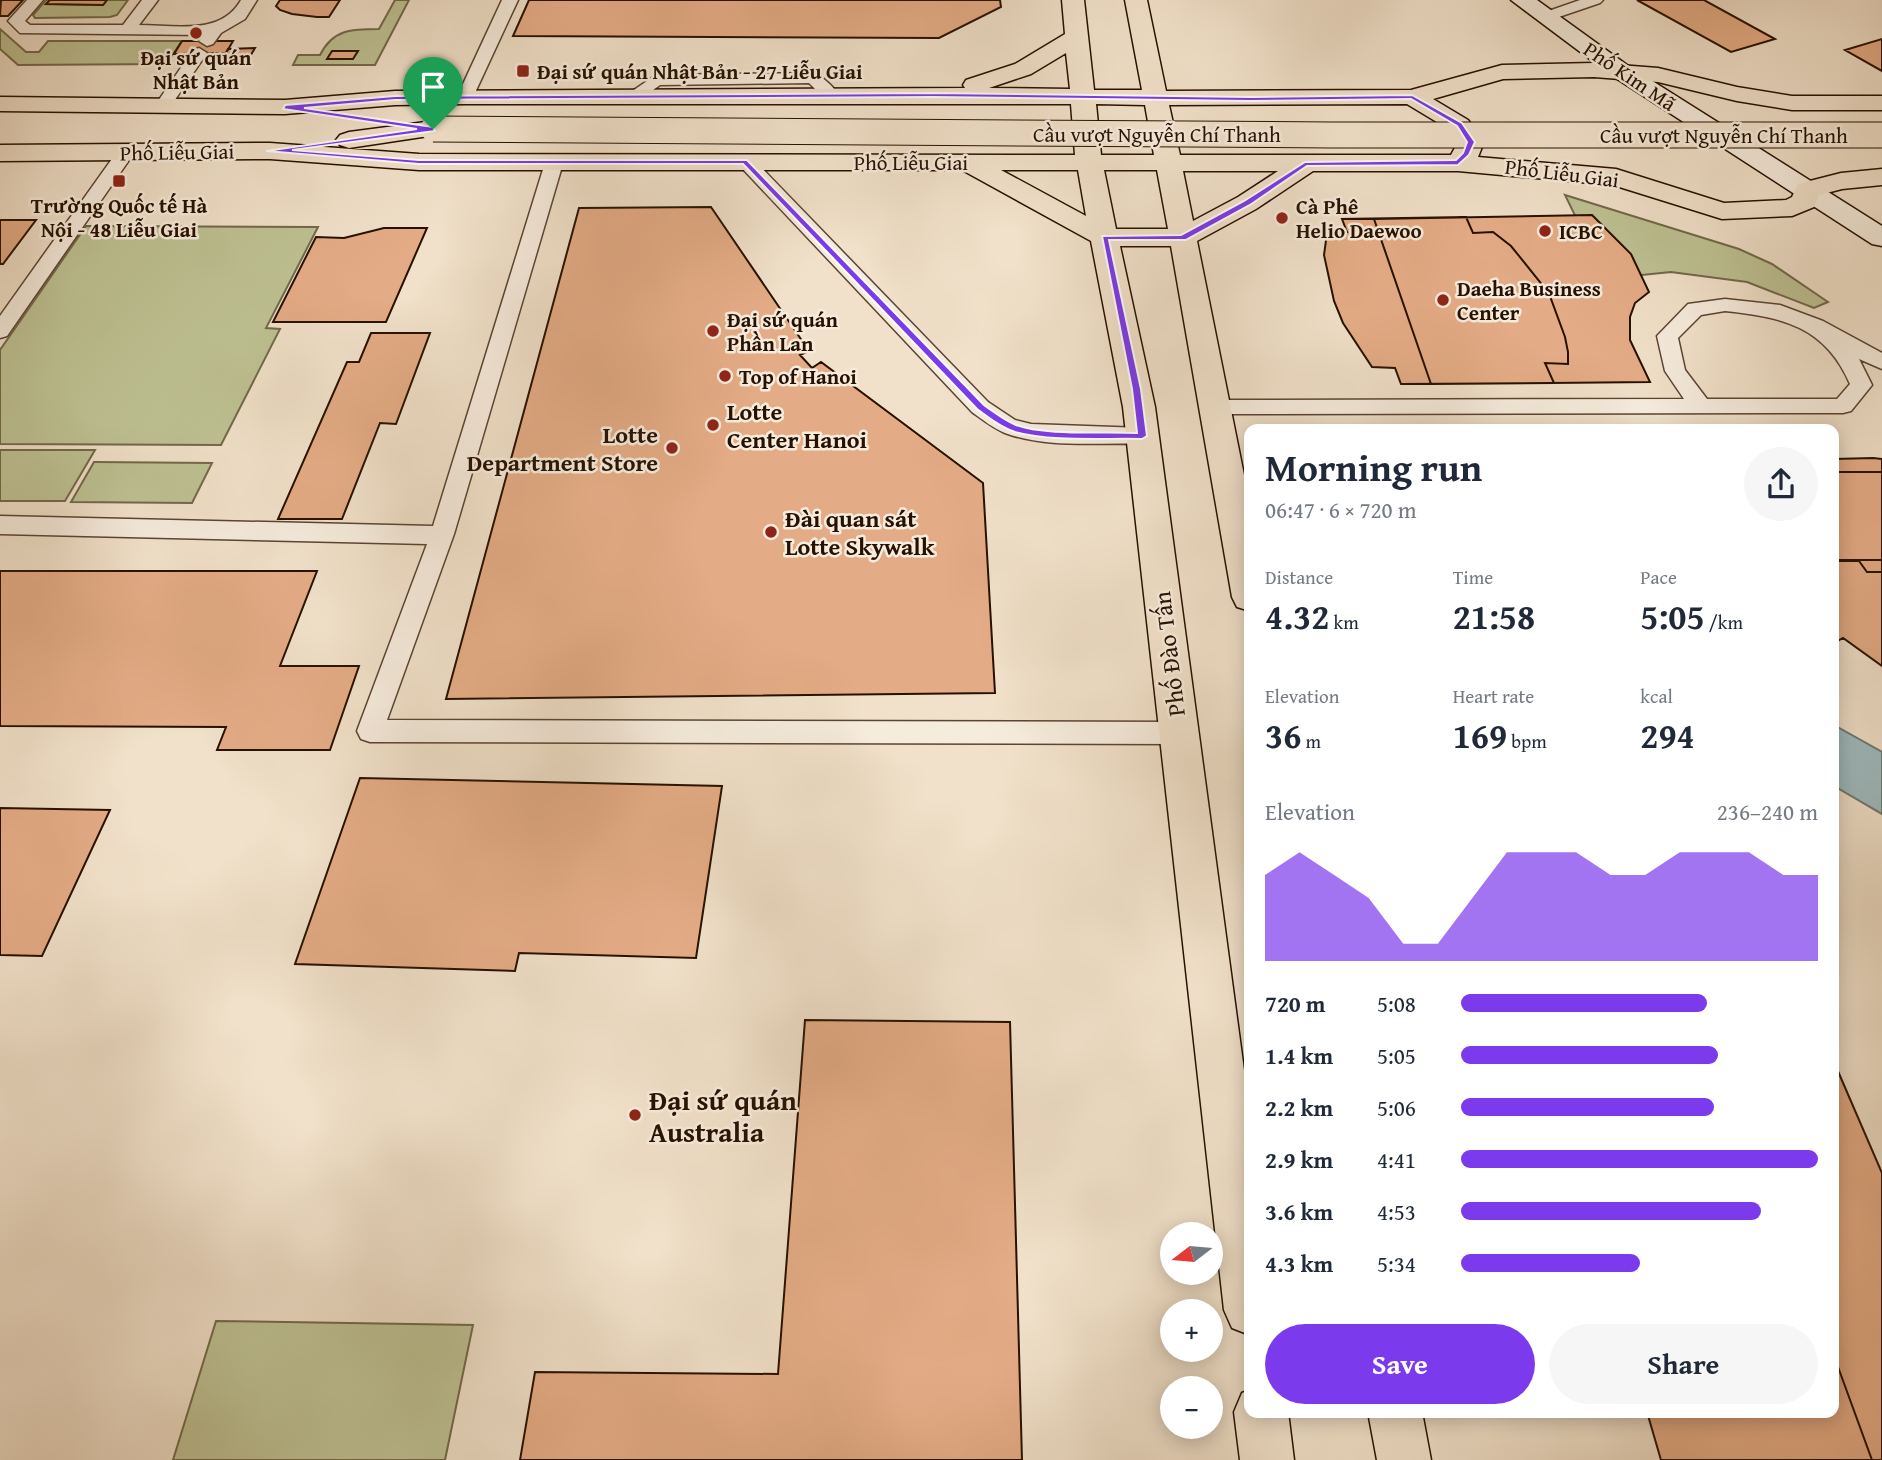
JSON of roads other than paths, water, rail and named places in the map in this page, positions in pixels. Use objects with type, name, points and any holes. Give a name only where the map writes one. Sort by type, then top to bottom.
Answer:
[{"type":"main road","name":"Phố Đào Tấn","points":[[1073,0],[1077,37],[1113,70],[1155,97],[1244,566]]},
{"type":"main road","name":"Phố Đào Tấn","points":[[1136,0],[1113,70],[1081,96],[1089,162],[1136,389],[1178,733],[1236,1078],[1244,1211]]},
{"type":"main road","name":"Phố Kim Mã","points":[[1522,0],[1619,70],[1882,238]]},
{"type":"main road","points":[[933,95],[1023,69],[1077,37]]},
{"type":"main road","name":"Phố Liễu Giai","points":[[0,104],[285,107],[395,98],[831,95],[1251,99],[1412,97],[1502,72],[1619,70],[1658,75],[1737,94],[1792,103],[1882,103]]},
{"type":"main road","points":[[853,162],[872,149],[881,134],[876,119],[858,95]]},
{"type":"main road","points":[[1412,97],[1459,125],[1471,142],[1467,154],[1458,163]]},
{"type":"main road","name":"Cầu vượt Nguyễn Chí Thanh","points":[[285,107],[433,129]]},
{"type":"main road","points":[[1882,109],[1875,120],[1882,134]]},
{"type":"main road","name":"Cầu vượt Nguyễn Chí Thanh","points":[[270,151],[433,129],[1332,135],[1882,134]]},
{"type":"main road","name":"Phố Liễu Giai","points":[[0,153],[270,151],[419,162],[554,163],[1458,163],[1616,177],[1722,211],[1792,208],[1805,201],[1807,190]]},
{"type":"main road","points":[[965,162],[1105,237],[1183,238],[1247,203],[1305,164]]},
{"type":"main road","points":[[1807,190],[1841,181],[1882,177]]},
{"type":"main road","points":[[1262,1418],[1267,1460]]},
{"type":"main road","points":[[1396,1418],[1404,1460]]},
{"type":"lane","points":[[35,0],[16,21],[26,30],[127,30],[207,42]]},
{"type":"lane","points":[[127,30],[150,0]]},
{"type":"lane","points":[[162,107],[207,42],[240,16],[249,0]]},
{"type":"lane","points":[[465,97],[510,0]]},
{"type":"lane","points":[[1545,17],[1595,0]]},
{"type":"lane","points":[[0,331],[125,153]]},
{"type":"lane","points":[[745,162],[980,407],[998,420],[1017,429],[1036,432],[1142,436]]},
{"type":"lane","points":[[554,163],[442,534],[370,730],[1178,733]]},
{"type":"lane","points":[[1693,396],[1675,371],[1667,336],[1695,309],[1725,305],[1773,310],[1816,326],[1882,362]]},
{"type":"lane","points":[[1212,398],[1693,396],[1843,406],[1861,385],[1850,360],[1816,326]]},
{"type":"lane","points":[[0,525],[411,536],[442,534]]},
{"type":"water","points":[[1839,728],[1882,752],[1882,814],[1839,789]]},
{"type":"place","name":"Đại sứ quán Nhật Bản","points":[[196,33]]},
{"type":"place","name":"Đại sứ quán Nhật Bản - 27 Liễu Giai","points":[[523,71]]},
{"type":"place","name":"Trường Quốc tế Hà Nội - 48 Liễu Giai","points":[[119,181]]},
{"type":"place","name":"Cà Phê Helio Daewoo","points":[[1282,218]]},
{"type":"place","name":"ICBC","points":[[1545,231]]},
{"type":"place","name":"Daeha Business Center","points":[[1443,300]]},
{"type":"place","name":"Đại sứ quán Phần Lan","points":[[713,331]]},
{"type":"place","name":"Top of Hanoi","points":[[725,376]]},
{"type":"place","name":"Lotte Center Hanoi","points":[[713,425]]},
{"type":"place","name":"Lotte Department Store","points":[[672,448]]},
{"type":"place","name":"Đài quan sát Lotte Skywalk","points":[[771,532]]},
{"type":"place","name":"Đại sứ quán Australia","points":[[635,1115]]}]
